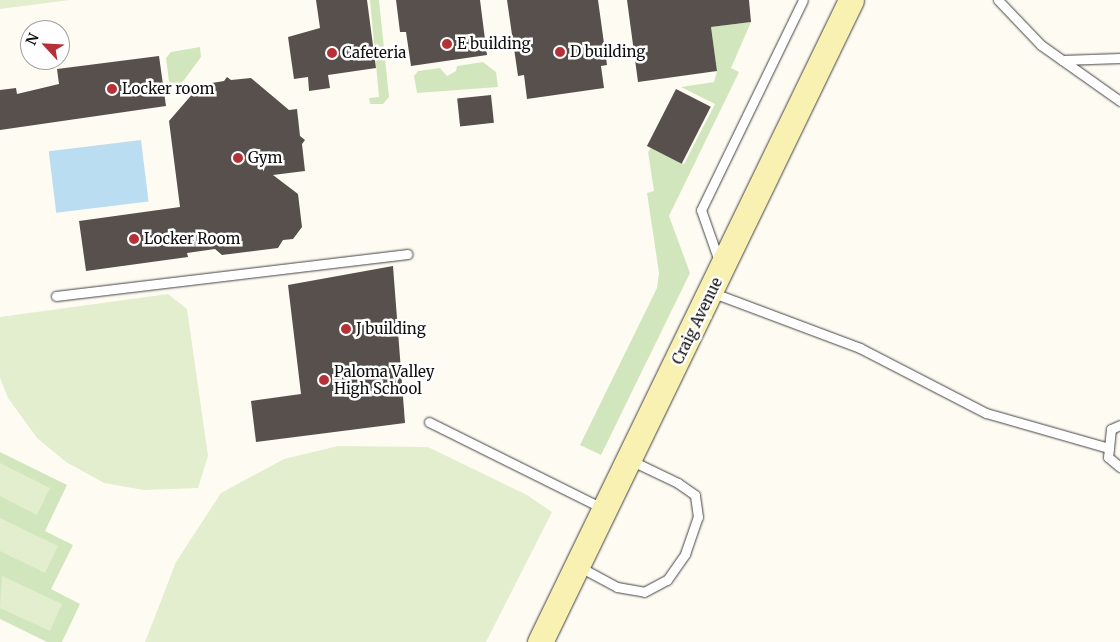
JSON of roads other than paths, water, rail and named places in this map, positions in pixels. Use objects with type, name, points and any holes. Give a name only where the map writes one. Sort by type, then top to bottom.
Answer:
[{"type":"street","name":"Craig Avenue","points":[[540,642],[606,510],[851,0]]},
{"type":"lane","points":[[722,270],[701,210],[803,0]]},
{"type":"lane","points":[[998,0],[1009,16],[1062,60],[1120,101]]},
{"type":"lane","points":[[1062,60],[1120,58]]},
{"type":"lane","points":[[56,296],[408,254]]},
{"type":"lane","points":[[711,292],[860,348],[986,413],[1109,448]]},
{"type":"lane","points":[[429,422],[606,510]]},
{"type":"lane","points":[[1120,425],[1112,429],[1108,457],[1120,467]]},
{"type":"lane","points":[[578,566],[618,587],[644,592],[668,580],[685,554],[698,517],[695,496],[678,483],[630,460]]},
{"type":"water","points":[[141,140],[149,202],[56,213],[49,151]]},
{"type":"place","name":"E building","points":[[447,44]]},
{"type":"place","name":"D building","points":[[560,52]]},
{"type":"place","name":"Cafeteria","points":[[332,53]]},
{"type":"place","name":"Locker room","points":[[112,89]]},
{"type":"place","name":"Gym","points":[[238,158]]},
{"type":"place","name":"Locker Room","points":[[134,239]]},
{"type":"place","name":"J building","points":[[346,329]]},
{"type":"place","name":"Paloma Valley High School","points":[[324,380]]}]
